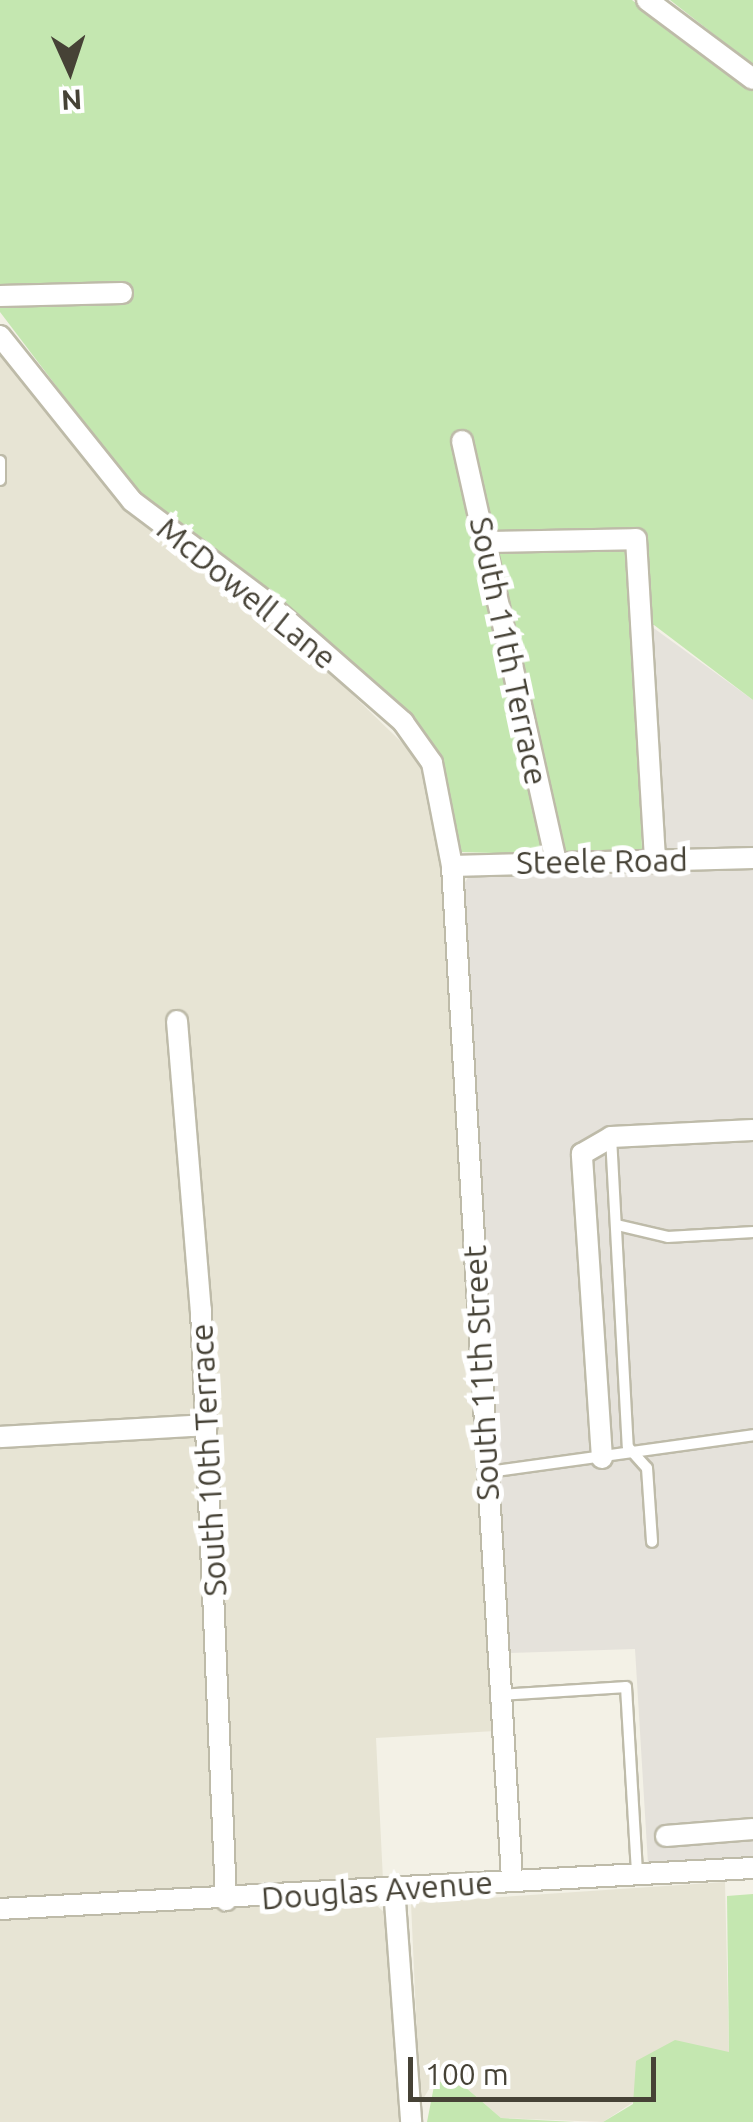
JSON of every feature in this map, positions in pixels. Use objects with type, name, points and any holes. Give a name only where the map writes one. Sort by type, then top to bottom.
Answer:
[{"type":"street","points":[[647,0],[753,78]]},
{"type":"street","points":[[0,296],[122,293]]},
{"type":"street","name":"McDowell Lane","points":[[0,336],[132,501],[403,722],[432,763],[452,866]]},
{"type":"street","name":"South 11th Terrace","points":[[462,441],[556,861]]},
{"type":"street","points":[[486,542],[636,539],[655,862]]},
{"type":"street","name":"Steele Road","points":[[452,866],[753,858]]},
{"type":"street","name":"South 11th Street","points":[[452,866],[512,1880]]},
{"type":"street","name":"South 10th Terrace","points":[[177,1022],[207,1425],[226,1900]]},
{"type":"street","points":[[602,1458],[582,1154],[611,1137],[753,1130]]},
{"type":"street","points":[[0,1437],[207,1425]]},
{"type":"street","points":[[666,1836],[753,1829]]},
{"type":"street","name":"Douglas Avenue","points":[[0,1909],[226,1900],[753,1868]]},
{"type":"street","points":[[394,1888],[411,2122]]},
{"type":"lane","points":[[0,461],[0,480]]},
{"type":"lane","points":[[611,1137],[628,1447],[646,1468],[652,1542]]},
{"type":"lane","points":[[617,1225],[668,1237],[753,1232]]},
{"type":"lane","points":[[486,1472],[602,1458],[628,1447],[753,1435]]},
{"type":"lane","points":[[500,1695],[626,1688],[637,1874]]},
{"type":"shaded area","points":[[0,346],[128,508],[269,614],[421,761],[443,864],[495,1731],[376,1738],[383,1880],[0,1898]]},
{"type":"shaded area","points":[[648,624],[753,700],[753,852],[664,851]]},
{"type":"shaded area","points":[[753,866],[753,1858],[648,1864],[635,1649],[510,1653],[461,889],[470,874]]},
{"type":"shaded area","points":[[725,1882],[729,2053],[707,2054],[603,2122],[501,2118],[465,2087],[434,2081],[420,2104],[411,1903]]},
{"type":"shaded area","points":[[372,1901],[390,1918],[406,2122],[0,2122],[0,1919]]},
{"type":"green space","points":[[0,0],[632,0],[753,90],[753,700],[654,625],[636,624],[642,849],[627,857],[459,852],[443,771],[139,495],[0,312]]},
{"type":"green space","points":[[670,0],[753,0],[753,65]]},
{"type":"green space","points":[[753,1894],[753,2122],[603,2122],[633,2104],[636,2061],[675,2040],[729,2052],[727,1896]]},
{"type":"green space","points":[[435,2081],[465,2087],[501,2118],[575,2122],[427,2122]]}]
